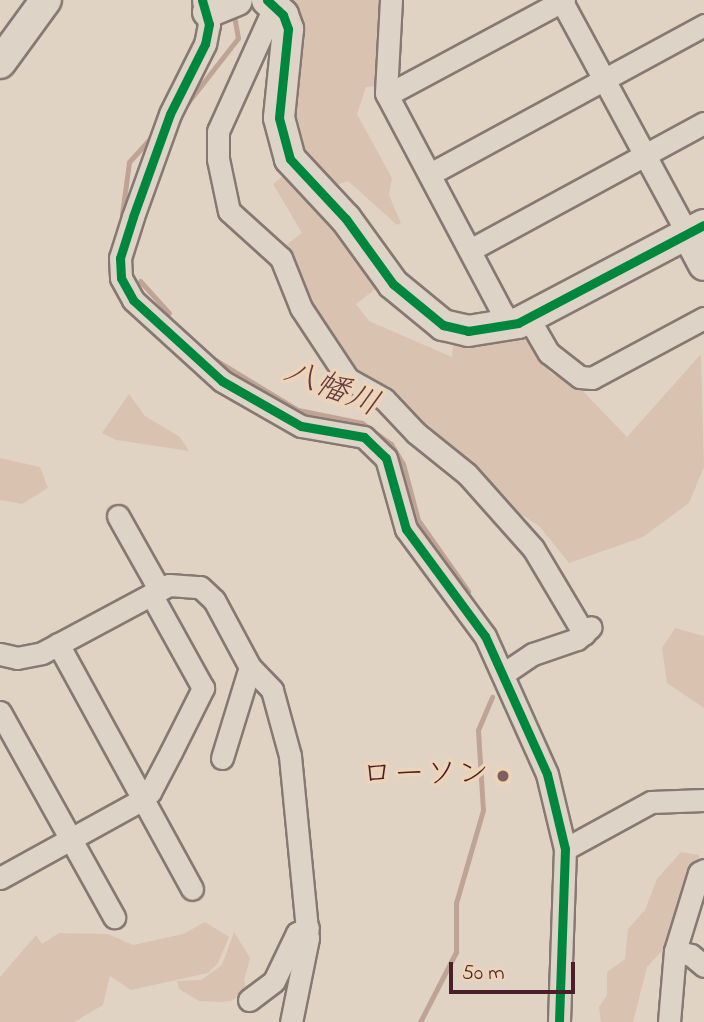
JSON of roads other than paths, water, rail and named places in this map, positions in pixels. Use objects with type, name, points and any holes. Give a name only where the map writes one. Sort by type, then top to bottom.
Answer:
[{"type":"street","points":[[0,64],[46,0]]},
{"type":"street","points":[[237,0],[205,6],[205,44],[167,122],[120,258],[127,291],[195,360],[222,381],[302,426],[356,434],[374,443],[386,458],[397,508],[411,537],[475,619],[503,674],[547,774],[565,849],[559,1022]]},
{"type":"street","points":[[391,0],[387,95],[502,312],[580,377],[592,379],[704,318]]},
{"type":"street","points":[[387,95],[562,1],[644,155],[696,229],[704,265]]},
{"type":"street","points":[[503,674],[533,654],[587,630],[533,548],[467,474],[384,399],[348,379],[301,309],[281,258],[229,211],[218,159],[218,131],[271,3],[285,19],[288,36],[280,135],[294,166],[346,219],[393,284],[426,314],[455,329],[517,323],[696,229]]},
{"type":"street","points":[[430,174],[704,25]]},
{"type":"street","points":[[470,250],[704,123]]},
{"type":"street","points":[[0,878],[150,792],[203,688],[118,516]]},
{"type":"street","points":[[0,654],[29,657],[58,645],[155,592],[179,583],[207,591],[250,667],[272,690],[282,718],[296,796],[308,928],[291,1022]]},
{"type":"street","points":[[58,645],[192,889]]},
{"type":"street","points":[[222,758],[250,667]]},
{"type":"street","points":[[0,712],[114,916]]},
{"type":"street","points":[[565,849],[650,802],[704,800]]},
{"type":"street","points":[[669,1022],[674,951],[699,873],[704,870]]},
{"type":"street","points":[[249,1000],[274,981],[297,933],[308,928]]},
{"type":"street","points":[[674,951],[691,955],[704,967]]},
{"type":"waterway","name":"八幡川","points":[[182,110],[238,38],[234,15]]},
{"type":"waterway","name":"八幡川","points":[[122,214],[129,162],[153,135]]},
{"type":"waterway","name":"八幡川","points":[[140,281],[169,313]]},
{"type":"waterway","name":"八幡川","points":[[212,358],[298,410],[362,423],[391,444],[403,464],[418,520],[468,591]]},
{"type":"waterway","name":"八幡川","points":[[420,1022],[456,952],[456,903],[483,810],[478,730],[492,697]]},
{"type":"place","name":"ローソン","points":[[503,776]]}]
